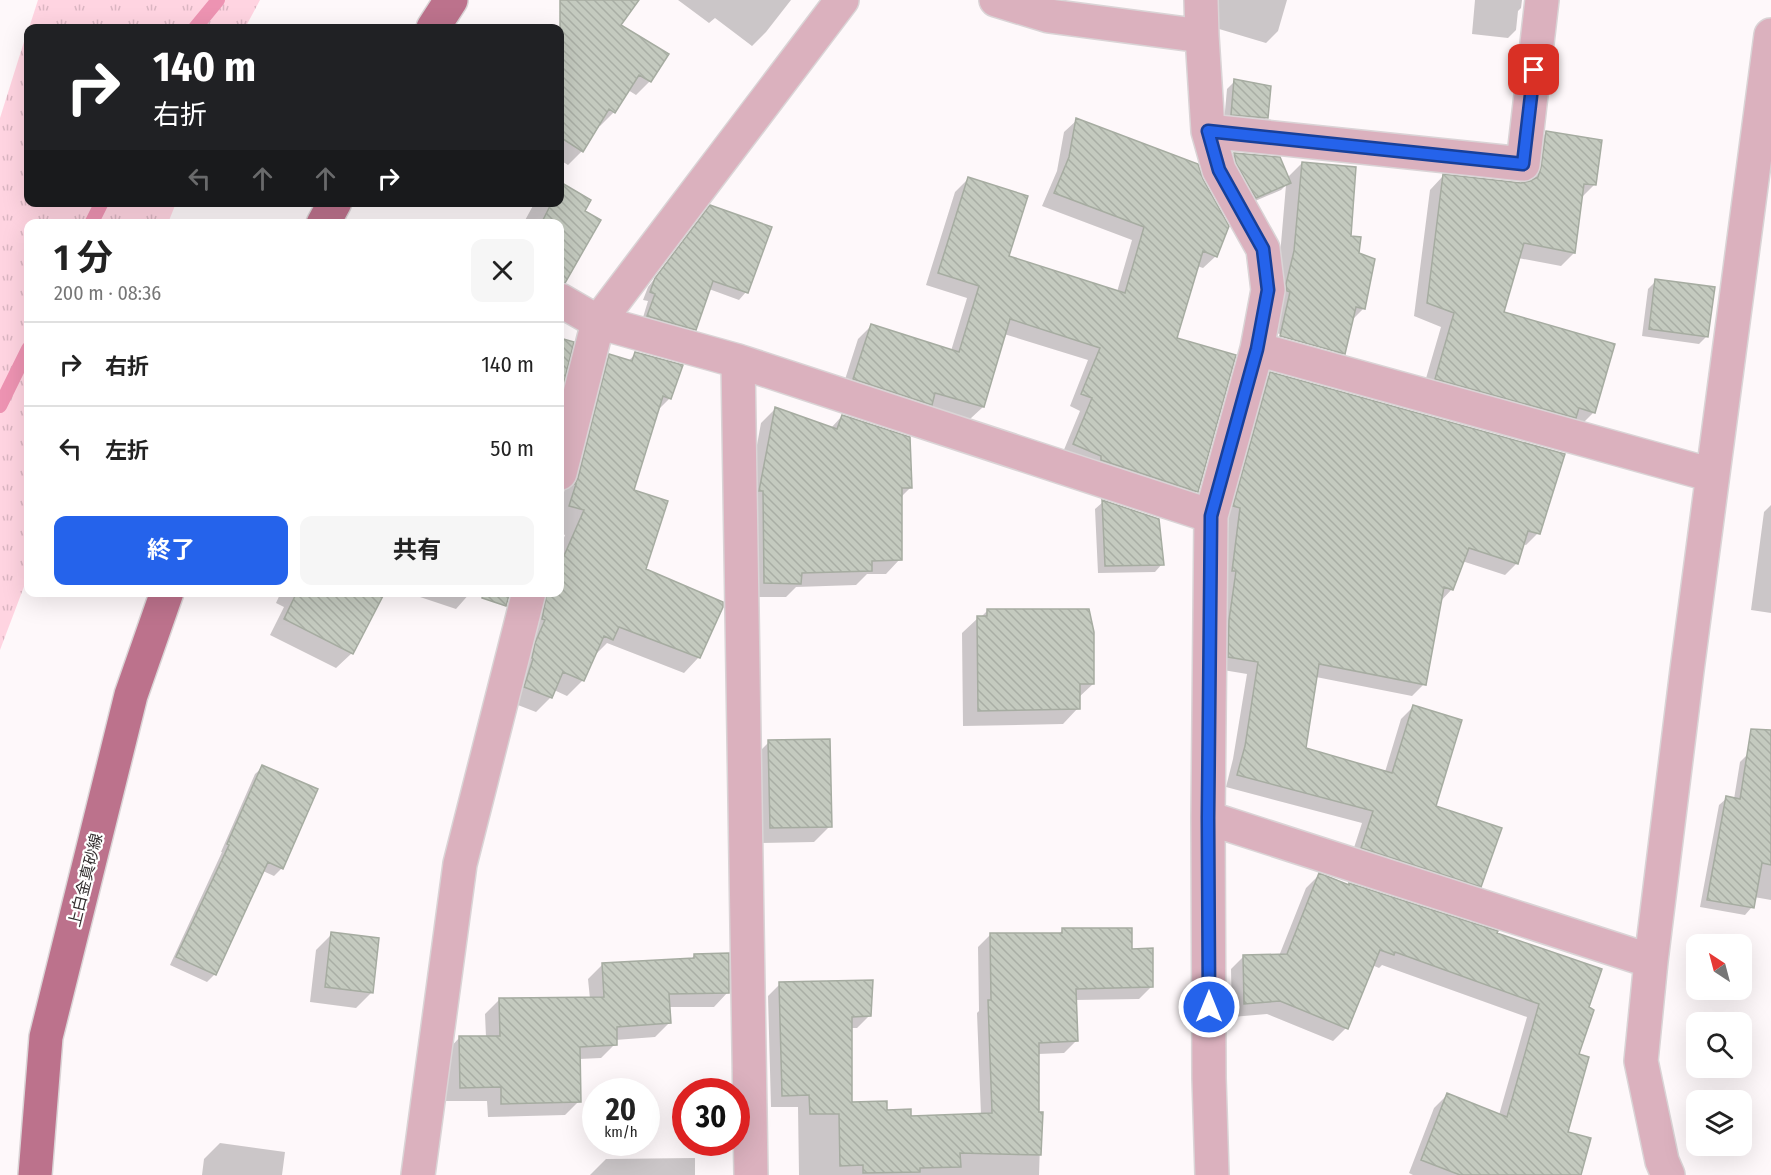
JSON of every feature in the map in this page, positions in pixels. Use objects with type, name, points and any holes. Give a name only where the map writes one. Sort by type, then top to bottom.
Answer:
[{"type":"main road","points":[[436,24],[451,0]]},
{"type":"main road","name":"上白金真砂線","points":[[35,1175],[46,1037],[131,695],[165,597]]},
{"type":"street","points":[[564,457],[598,322],[842,0]]},
{"type":"street","points":[[996,0],[1049,16],[1202,36]]},
{"type":"street","points":[[1201,0],[1208,131],[1219,170],[1263,249],[1268,290],[1257,349],[1211,516],[1208,818],[1209,1078],[1212,1175]]},
{"type":"street","points":[[1208,131],[1523,164],[1542,0]]},
{"type":"street","points":[[1668,1175],[1662,1161],[1641,1061],[1685,681],[1771,35]]},
{"type":"street","points":[[564,302],[598,322],[738,361],[1211,516]]},
{"type":"street","points":[[1257,349],[1712,475]]},
{"type":"street","points":[[738,361],[751,1175]]},
{"type":"street","points":[[418,1175],[460,864],[528,597]]},
{"type":"street","points":[[1208,818],[1651,961]]},
{"type":"green space","points":[[38,0],[260,0],[247,24],[30,24]]},
{"type":"green space","points":[[24,42],[24,207],[174,207],[170,219],[24,219],[24,587],[0,650],[0,118]]},
{"type":"building","points":[[560,0],[639,0],[621,25],[669,54],[651,82],[639,75],[615,113],[609,109],[583,152],[564,140],[564,24],[560,24]]},
{"type":"building","points":[[1234,79],[1271,86],[1268,118],[1231,115]]},
{"type":"building","points":[[1076,118],[1198,164],[1203,179],[1229,226],[1217,257],[1203,251],[1177,338],[1236,355],[1198,492],[1101,460],[1101,456],[1073,444],[1092,398],[1081,394],[1100,348],[1010,319],[984,407],[935,393],[932,405],[853,379],[871,324],[959,352],[979,286],[938,273],[968,177],[1028,196],[1009,256],[1125,293],[1144,227],[1054,193],[1069,157]]},
{"type":"building","points":[[1546,131],[1602,140],[1596,185],[1584,184],[1575,253],[1524,243],[1504,312],[1615,344],[1595,413],[1579,408],[1576,418],[1435,379],[1454,313],[1427,303],[1443,174],[1521,183],[1530,181],[1538,177]]},
{"type":"building","points":[[1234,153],[1280,157],[1291,183],[1256,198],[1236,163]]},
{"type":"building","points":[[1302,162],[1356,167],[1351,236],[1361,237],[1359,253],[1375,259],[1365,309],[1356,307],[1345,354],[1280,336],[1290,292],[1287,291],[1286,284],[1294,251]]},
{"type":"building","points":[[564,184],[591,200],[585,211],[601,220],[565,283],[564,219],[544,219],[550,207],[564,207]]},
{"type":"building","points":[[710,205],[772,227],[748,293],[713,281],[696,330],[647,316],[655,294],[650,292],[655,278]]},
{"type":"building","points":[[1655,279],[1715,287],[1708,337],[1649,329]]},
{"type":"building","points":[[564,339],[574,342],[564,382]]},
{"type":"building","points":[[635,352],[683,365],[671,399],[663,396],[634,490],[668,501],[646,569],[723,602],[723,607],[700,658],[619,627],[613,640],[604,636],[584,681],[563,672],[552,698],[524,687],[533,659],[535,643],[545,620],[542,619],[546,597],[564,597],[564,556],[584,510],[569,506],[609,354],[632,361]]},
{"type":"building","points":[[1270,372],[1565,454],[1540,534],[1528,531],[1518,564],[1469,548],[1453,590],[1444,587],[1426,685],[1319,664],[1306,748],[1392,773],[1413,705],[1462,720],[1436,806],[1502,828],[1481,887],[1361,848],[1373,811],[1237,775],[1245,746],[1258,662],[1228,657],[1229,620],[1236,571],[1232,571],[1240,508],[1233,506]]},
{"type":"building","points":[[775,407],[837,429],[842,415],[910,437],[912,488],[902,488],[902,560],[872,561],[872,571],[802,573],[801,584],[764,583],[763,491],[759,491]]},
{"type":"building","points":[[1102,500],[1159,519],[1164,565],[1105,566]]},
{"type":"building","points":[[295,597],[382,597],[353,654],[284,619]]},
{"type":"building","points":[[482,597],[509,597],[506,606]]},
{"type":"building","points":[[987,609],[1089,609],[1094,632],[1094,684],[1080,684],[1080,709],[978,711],[977,616],[987,616]]},
{"type":"building","points":[[1751,729],[1771,730],[1771,865],[1762,863],[1754,908],[1707,900],[1726,796],[1740,799]]},
{"type":"building","points":[[830,739],[832,827],[770,828],[768,740]]},
{"type":"building","points":[[262,765],[318,789],[283,869],[268,862],[216,975],[176,957],[229,845],[227,844]]},
{"type":"building","points":[[1319,873],[1349,885],[1349,883],[1498,931],[1497,933],[1602,969],[1589,1007],[1594,1010],[1579,1054],[1589,1057],[1568,1132],[1591,1138],[1581,1175],[1460,1175],[1421,1160],[1447,1093],[1507,1117],[1539,1004],[1395,952],[1394,955],[1380,950],[1348,1029],[1280,1001],[1244,1004],[1243,955],[1287,954]]},
{"type":"building","points":[[1062,928],[1132,928],[1132,949],[1153,948],[1153,987],[1076,989],[1078,1041],[1039,1043],[1039,1112],[1043,1112],[1041,1155],[960,1153],[961,1167],[920,1168],[920,1172],[863,1173],[863,1165],[840,1166],[839,1114],[810,1114],[809,1095],[782,1096],[779,982],[873,980],[871,1016],[852,1017],[852,1102],[887,1101],[887,1110],[911,1109],[911,1116],[992,1113],[988,1000],[991,1000],[990,933],[1062,933]]},
{"type":"building","points":[[331,932],[379,938],[373,993],[325,987]]},
{"type":"building","points":[[729,953],[729,993],[669,994],[671,1023],[617,1027],[617,1045],[580,1047],[581,1102],[501,1104],[501,1087],[460,1088],[459,1036],[500,1036],[499,998],[604,997],[602,963],[694,958],[694,954]]},
{"type":"waterway","points":[[198,24],[218,0]]},
{"type":"waterway","points":[[94,219],[100,207]]},
{"type":"waterway","points":[[0,406],[24,357]]},
{"type":"route","points":[[1209,1007],[1211,516],[1257,349],[1268,290],[1263,249],[1219,170],[1208,131],[1523,164],[1534,70]]}]
